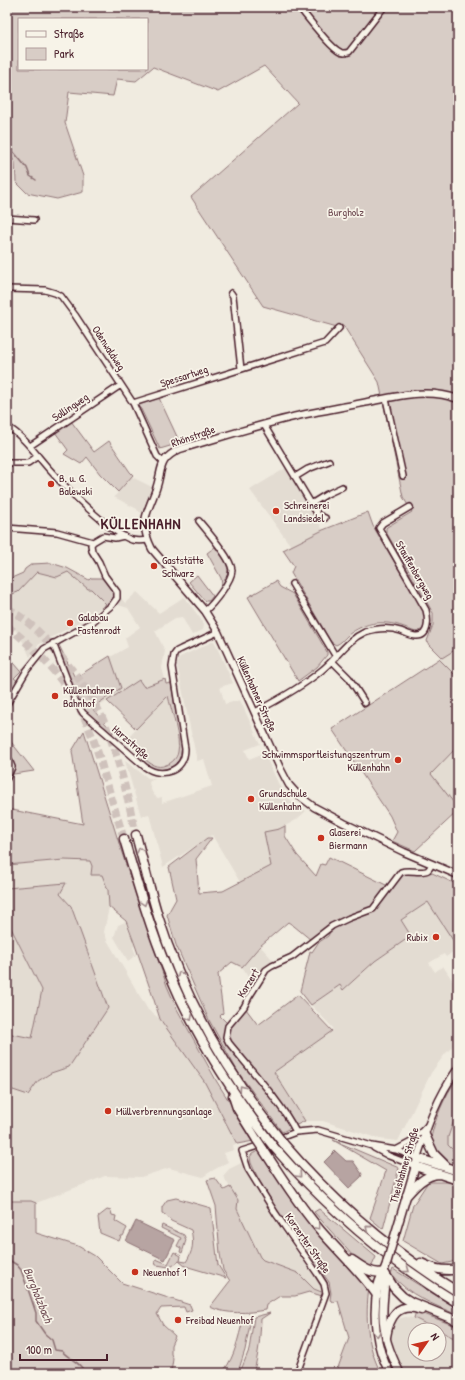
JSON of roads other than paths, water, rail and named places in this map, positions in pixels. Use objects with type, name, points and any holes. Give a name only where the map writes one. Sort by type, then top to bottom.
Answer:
[{"type":"highway","points":[[136,834],[158,917],[173,958],[195,1007],[238,1083],[276,1134],[304,1167],[333,1196],[360,1221],[399,1252],[433,1277],[458,1292]]},
{"type":"highway","points":[[124,839],[149,921],[168,970],[198,1033],[228,1084],[266,1137],[320,1197],[362,1235],[410,1272],[458,1303]]},
{"type":"highway","points":[[228,1084],[237,1108],[285,1184],[306,1213],[367,1282],[376,1295]]},
{"type":"highway","points":[[424,1135],[434,1154],[448,1168]]},
{"type":"highway","points":[[416,1162],[458,1171]]},
{"type":"highway","points":[[416,1162],[440,1174],[458,1180]]},
{"type":"highway","points":[[407,1195],[422,1180],[433,1175],[440,1174]]},
{"type":"highway","points":[[399,1252],[429,1268],[446,1270],[458,1269]]},
{"type":"highway","points":[[343,1255],[370,1272],[377,1274],[384,1272],[391,1285],[399,1294],[411,1302],[458,1321]]},
{"type":"highway","points":[[386,1336],[390,1319],[401,1310],[411,1308],[434,1311]]},
{"type":"main road","name":"Theishahner Straße","points":[[390,1373],[383,1361],[378,1346],[375,1311],[376,1295],[416,1162]]},
{"type":"main road","name":"Theishahner Straße","points":[[384,1272],[386,1286],[383,1317],[386,1336],[392,1358],[400,1373]]},
{"type":"street","points":[[299,7],[329,43],[338,51],[345,53],[349,52],[384,7]]},
{"type":"street","points":[[7,218],[34,220]]},
{"type":"street","name":"Odenwaldweg","points":[[7,289],[45,290],[61,296],[133,403],[157,456],[163,462]]},
{"type":"street","points":[[231,293],[233,296],[241,369]]},
{"type":"street","name":"Spessartweg","points":[[133,403],[325,342],[339,328]]},
{"type":"street","name":"Sollingweg","points":[[30,446],[121,385]]},
{"type":"street","name":"Rhönstraße","points":[[148,540],[144,519],[156,490],[163,462],[172,453],[180,449],[305,414],[386,399],[425,393],[458,399]]},
{"type":"street","points":[[386,399],[403,476]]},
{"type":"street","points":[[264,425],[318,515],[325,518]]},
{"type":"street","points":[[7,426],[21,436],[73,494],[104,521],[124,536],[134,540],[148,540]]},
{"type":"street","points":[[7,463],[28,463],[38,456]]},
{"type":"street","points":[[295,477],[308,469],[329,461]]},
{"type":"street","points":[[311,504],[342,487]]},
{"type":"street","name":"Stauffenbergweg","points":[[255,712],[306,682],[361,634],[384,628],[398,630],[416,636],[422,634],[428,622],[426,610],[379,528],[382,523],[410,507]]},
{"type":"street","points":[[199,521],[228,560],[232,569],[232,574],[226,585],[205,611]]},
{"type":"street","points":[[7,528],[57,532],[93,542]]},
{"type":"street","points":[[7,704],[33,662],[44,649],[91,623],[117,598],[117,592],[105,576],[92,551],[91,545],[103,536],[115,538],[124,536]]},
{"type":"street","name":"Küllenhahner Straße","points":[[148,540],[156,554],[181,581],[205,611],[218,632],[283,774],[294,791],[302,799],[314,807],[344,823],[458,875]]},
{"type":"street","points":[[292,584],[334,659],[349,678],[365,703]]},
{"type":"street","name":"Harzstraße","points":[[53,643],[75,700],[83,713],[145,768],[151,772],[160,773],[180,765],[185,757],[172,667],[174,655],[181,649],[218,632]]},
{"type":"street","points":[[7,755],[12,767],[7,778]]},
{"type":"street","name":"Korzert","points":[[296,1132],[280,1106],[229,1043],[226,1037],[228,1026],[244,1007],[266,970],[292,957],[332,926],[373,909],[401,872],[405,870],[425,871],[428,870],[432,864]]},
{"type":"street","name":"Theishahner Straße","points":[[416,1162],[428,1124],[442,1093],[458,1068]]},
{"type":"street","points":[[396,1150],[411,1142],[428,1124]]},
{"type":"street","points":[[296,1132],[318,1130],[372,1146],[396,1150],[416,1162]]},
{"type":"street","name":"Korzerter Straße","points":[[296,1132],[242,1151],[248,1169],[276,1214],[324,1284],[326,1293],[297,1373]]},
{"type":"street","points":[[372,1146],[389,1156],[416,1162]]},
{"type":"waterway","points":[[7,144],[27,168],[30,176],[36,180]]},
{"type":"waterway","name":"Burgholzbach","points":[[7,1256],[9,1260],[17,1265],[21,1270],[36,1313],[36,1321],[45,1334],[52,1340],[55,1350],[62,1351],[78,1363],[85,1373]]},
{"type":"tunnel","points":[[7,608],[39,632],[50,644],[78,677],[97,707],[116,754],[136,835]]},
{"type":"tunnel","points":[[7,626],[30,646],[51,668],[70,692],[78,705],[96,746],[124,839]]},
{"type":"place","name":"B. u. G. Balewski","points":[[51,484]]},
{"type":"place","name":"Schreinerei Landsiedel","points":[[276,511]]},
{"type":"place","name":"Gaststätte Schwarz","points":[[154,566]]},
{"type":"place","name":"Galabau Fastenrodt","points":[[70,623]]},
{"type":"place","name":"Küllenhahner Bahnhof","points":[[55,696]]},
{"type":"place","name":"Schwimmsportleistungszentrum Küllenhahn","points":[[398,760]]},
{"type":"place","name":"Grundschule Küllenhahn","points":[[251,799]]},
{"type":"place","name":"Glaserei Biermann","points":[[321,838]]},
{"type":"place","name":"Rubix","points":[[436,937]]},
{"type":"place","name":"Müllverbrennungsanlage","points":[[108,1111]]},
{"type":"place","name":"Neuenhof 1","points":[[135,1272]]},
{"type":"place","name":"Freibad Neuenhof","points":[[178,1320]]},
{"type":"district","name":"KÜLLENHAHN","points":[[141,524]]},
{"type":"park label","name":"Burgholz","points":[[346,212]]}]
